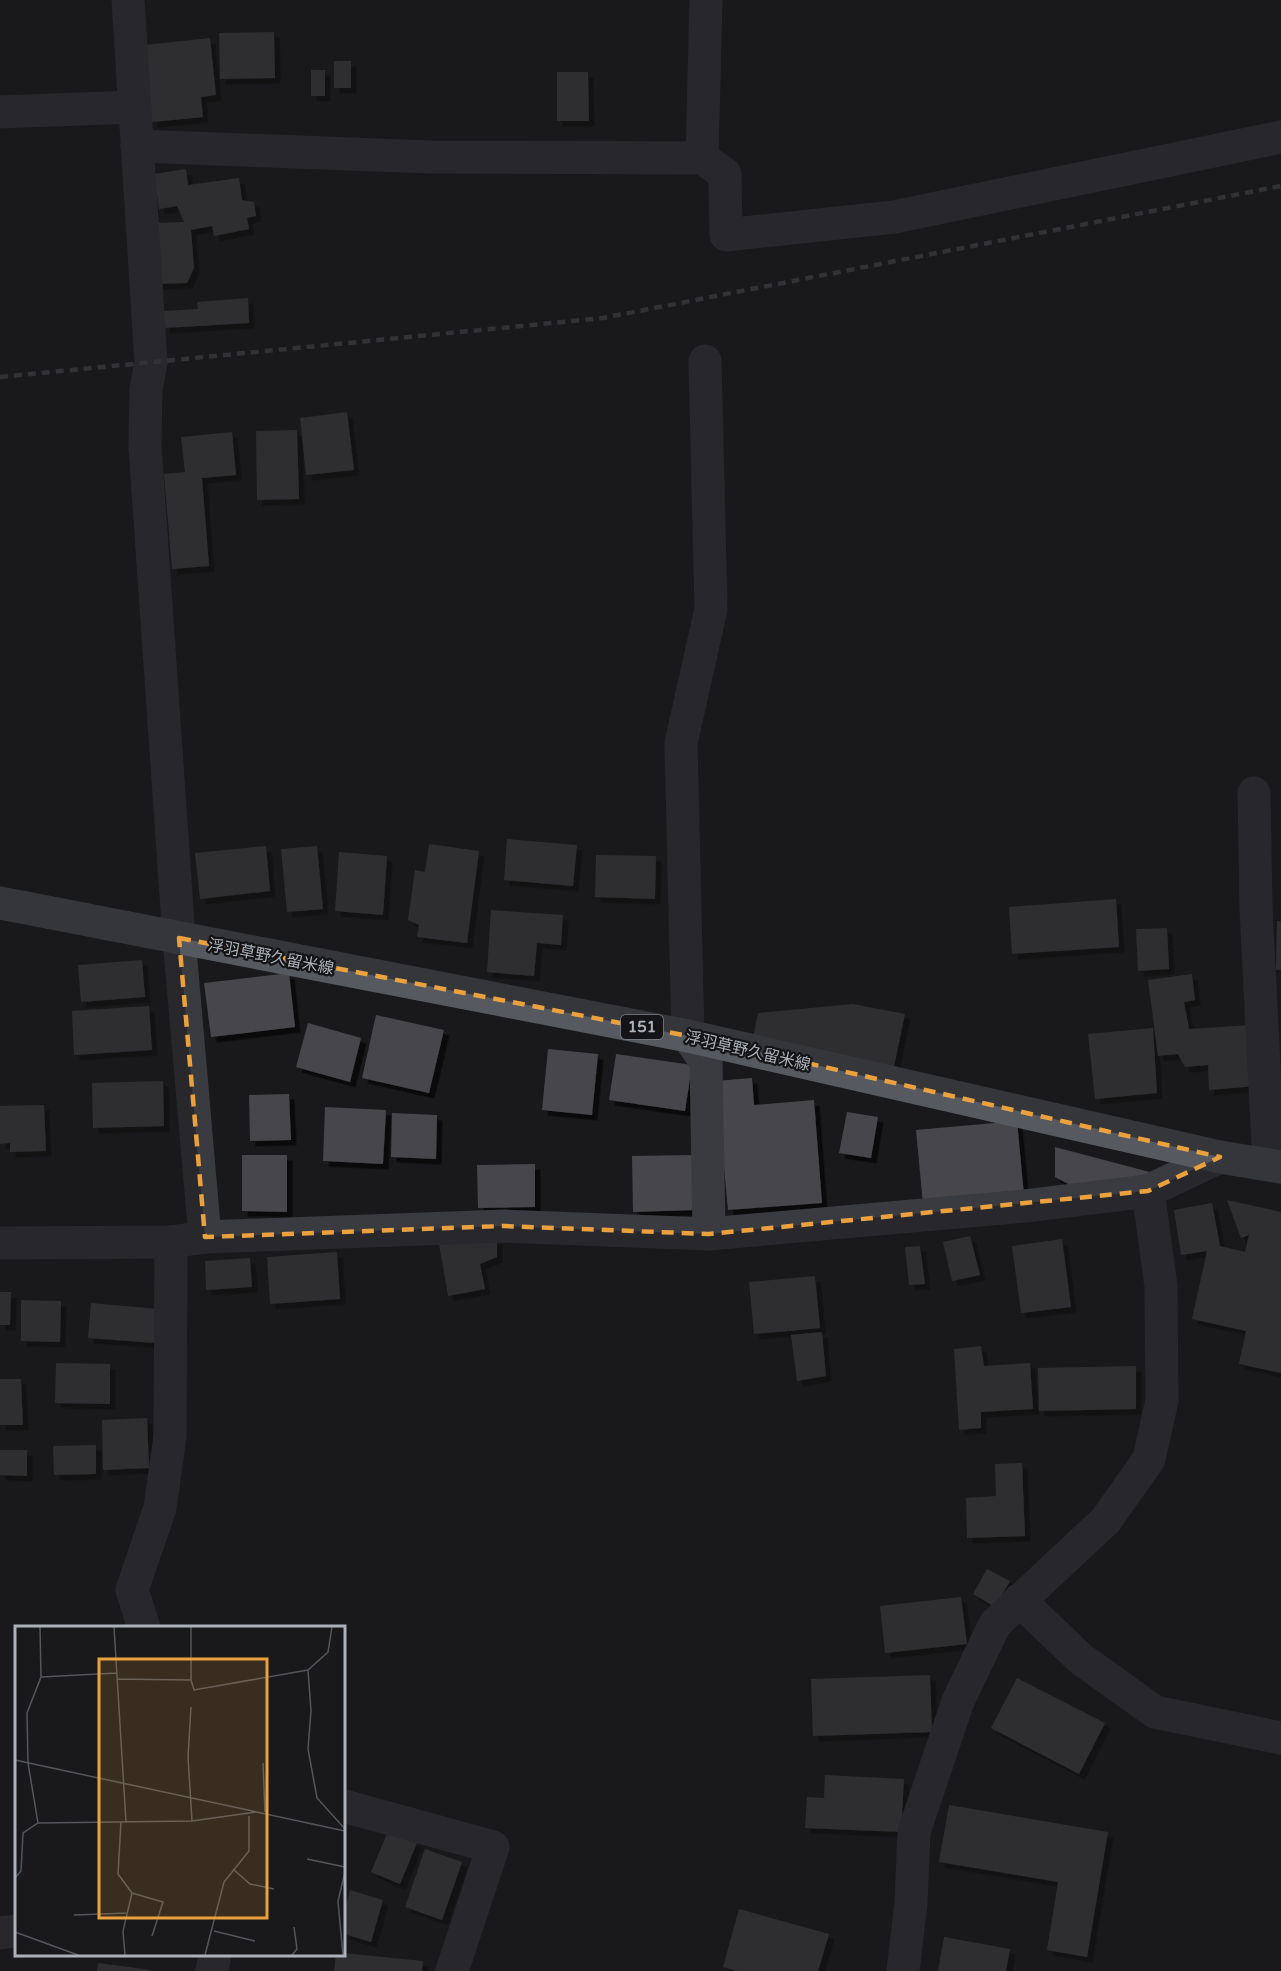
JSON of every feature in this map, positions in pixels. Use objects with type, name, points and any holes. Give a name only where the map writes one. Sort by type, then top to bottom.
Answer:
[{"type":"main road","name":"浮羽草野久留米線","points":[[0,903],[688,1036],[1220,1157],[1275,1166]]},
{"type":"street","points":[[128,0],[151,362],[146,389],[145,447],[179,938],[205,1237]]},
{"type":"street","points":[[702,158],[706,0]]},
{"type":"street","points":[[0,112],[135,107]]},
{"type":"street","points":[[137,146],[431,157],[702,158],[725,174],[726,235],[894,217],[1281,137]]},
{"type":"street","points":[[705,361],[711,609],[681,743],[688,1036],[706,1062],[710,1234]]},
{"type":"street","points":[[1254,793],[1256,908],[1275,1166]]},
{"type":"street","points":[[0,1243],[171,1242],[205,1237],[504,1226],[710,1234],[1025,1206],[1148,1191],[1220,1157]]},
{"type":"street","points":[[903,1971],[911,1903],[914,1832],[958,1701],[995,1624],[1106,1520],[1149,1459],[1162,1400],[1161,1286],[1148,1191]]},
{"type":"street","points":[[143,1626],[132,1590],[160,1508],[170,1436],[171,1242]]},
{"type":"street","points":[[1020,1600],[1081,1659],[1155,1712],[1281,1738]]},
{"type":"street","points":[[345,1806],[493,1847],[452,1971]]},
{"type":"street","points":[[0,1933],[15,1931]]},
{"type":"street","points":[[212,1971],[215,1956]]},
{"type":"highlighted area","points":[[179,938],[688,1036],[1220,1157],[1148,1191],[709,1234],[504,1226],[205,1237]]},
{"type":"building","points":[[274,32],[275,78],[220,79],[219,33]]},
{"type":"building","points":[[210,38],[216,95],[201,97],[203,117],[152,122],[145,45]]},
{"type":"building","points":[[334,61],[351,61],[351,88],[334,88]]},
{"type":"building","points":[[311,70],[325,70],[325,96],[311,96]]},
{"type":"building","points":[[557,72],[588,72],[589,121],[557,121]]},
{"type":"building","points":[[186,169],[188,185],[239,178],[242,200],[254,202],[256,216],[247,218],[249,229],[214,236],[212,226],[191,230],[194,268],[187,283],[154,284],[152,223],[184,222],[177,206],[159,209],[154,174]]},
{"type":"building","points":[[248,298],[249,323],[164,328],[164,311],[198,309],[197,302]]},
{"type":"building","points":[[347,412],[354,470],[306,475],[300,418]]},
{"type":"building","points":[[297,430],[299,499],[257,500],[256,431]]},
{"type":"building","points":[[232,432],[236,475],[202,478],[209,566],[172,569],[164,474],[185,472],[181,437]]},
{"type":"building","points":[[507,839],[577,845],[573,886],[504,880]]},
{"type":"building","points":[[429,844],[479,851],[467,943],[417,937],[419,925],[408,920],[415,870],[425,872]]},
{"type":"building","points":[[266,846],[270,891],[200,899],[195,853]]},
{"type":"building","points":[[317,846],[323,909],[287,912],[281,849]]},
{"type":"building","points":[[339,852],[387,856],[383,915],[335,911]]},
{"type":"building","points":[[596,855],[656,856],[655,899],[595,897]]},
{"type":"building","points":[[1116,899],[1119,947],[1012,954],[1009,907]]},
{"type":"building","points":[[491,910],[563,915],[561,945],[537,943],[534,976],[487,972]]},
{"type":"building","points":[[1277,921],[1281,921],[1281,970],[1276,970]]},
{"type":"building","points":[[1167,928],[1169,969],[1138,971],[1136,929]]},
{"type":"building","points":[[142,960],[145,997],[81,1002],[78,965]]},
{"type":"building","points":[[289,973],[295,1027],[211,1037],[204,983]]},
{"type":"building","points":[[1192,974],[1195,1000],[1184,1002],[1189,1029],[1251,1025],[1256,1086],[1209,1090],[1208,1065],[1185,1067],[1178,1054],[1158,1056],[1148,980]]},
{"type":"building","points":[[853,1004],[905,1014],[893,1071],[752,1042],[758,1013]]},
{"type":"building","points":[[149,1006],[152,1050],[74,1055],[72,1011]]},
{"type":"building","points":[[376,1015],[444,1030],[429,1093],[362,1078]]},
{"type":"building","points":[[308,1023],[361,1038],[350,1082],[296,1067]]},
{"type":"building","points":[[1153,1028],[1157,1093],[1095,1099],[1088,1034]]},
{"type":"building","points":[[548,1049],[598,1054],[592,1115],[542,1110]]},
{"type":"building","points":[[616,1054],[692,1065],[685,1111],[609,1100]]},
{"type":"building","points":[[752,1078],[754,1105],[814,1100],[822,1203],[728,1210],[716,1081]]},
{"type":"building","points":[[163,1081],[164,1126],[93,1128],[92,1083]]},
{"type":"building","points":[[289,1094],[291,1140],[250,1141],[249,1095]]},
{"type":"building","points":[[44,1105],[46,1151],[10,1152],[10,1143],[0,1144],[0,1106]]},
{"type":"building","points":[[325,1107],[386,1110],[383,1164],[323,1161]]},
{"type":"building","points":[[847,1112],[878,1117],[871,1158],[839,1153]]},
{"type":"building","points":[[392,1113],[437,1115],[436,1159],[391,1157]]},
{"type":"building","points":[[1017,1121],[1025,1206],[924,1215],[916,1130]]},
{"type":"building","points":[[1055,1147],[1161,1175],[1078,1189],[1055,1177]]},
{"type":"building","points":[[242,1155],[287,1155],[287,1212],[242,1211]]},
{"type":"building","points":[[695,1155],[695,1210],[633,1212],[632,1156]]},
{"type":"building","points":[[535,1164],[535,1207],[478,1208],[477,1165]]},
{"type":"building","points":[[1227,1200],[1281,1212],[1281,1373],[1239,1364],[1246,1331],[1192,1319],[1207,1251],[1181,1255],[1174,1210],[1212,1203],[1220,1246],[1245,1252],[1249,1235],[1241,1238]]},
{"type":"building","points":[[970,1236],[980,1275],[952,1281],[943,1242]]},
{"type":"building","points":[[497,1239],[497,1257],[480,1264],[485,1289],[448,1296],[439,1244]]},
{"type":"building","points":[[1062,1239],[1071,1307],[1021,1313],[1012,1246]]},
{"type":"building","points":[[920,1246],[925,1284],[909,1285],[905,1247]]},
{"type":"building","points":[[337,1252],[340,1299],[270,1304],[267,1257]]},
{"type":"building","points":[[250,1258],[252,1287],[206,1290],[205,1261]]},
{"type":"building","points":[[815,1276],[820,1328],[754,1334],[749,1282]]},
{"type":"building","points":[[0,1292],[11,1292],[10,1325],[0,1325]]},
{"type":"building","points":[[21,1300],[61,1301],[60,1342],[21,1341]]},
{"type":"building","points":[[91,1303],[158,1309],[156,1343],[88,1338]]},
{"type":"building","points":[[822,1332],[826,1376],[797,1381],[791,1335]]},
{"type":"building","points":[[981,1346],[984,1366],[1030,1363],[1033,1409],[981,1412],[981,1428],[959,1430],[954,1349]]},
{"type":"building","points":[[56,1363],[110,1364],[110,1404],[55,1403]]},
{"type":"building","points":[[1136,1366],[1136,1409],[1039,1411],[1038,1368]]},
{"type":"building","points":[[0,1379],[21,1379],[23,1425],[0,1425]]},
{"type":"building","points":[[147,1418],[149,1468],[103,1470],[102,1420]]},
{"type":"building","points":[[96,1445],[96,1474],[54,1475],[53,1446]]},
{"type":"building","points":[[0,1450],[27,1450],[27,1476],[0,1475]]},
{"type":"building","points":[[1022,1463],[1025,1536],[967,1538],[966,1498],[996,1496],[995,1464]]},
{"type":"building","points":[[987,1569],[1010,1581],[995,1607],[973,1594]]},
{"type":"building","points":[[961,1597],[967,1644],[885,1653],[880,1606]]},
{"type":"building","points":[[930,1675],[932,1732],[813,1736],[811,1679]]},
{"type":"building","points":[[1017,1678],[1105,1723],[1079,1774],[991,1728]]},
{"type":"building","points":[[825,1775],[904,1779],[901,1832],[805,1828],[807,1797],[824,1798]]},
{"type":"building","points":[[949,1805],[1108,1832],[1087,1957],[1047,1950],[1058,1882],[939,1862]]},
{"type":"building","points":[[388,1831],[417,1843],[400,1884],[371,1872]]},
{"type":"building","points":[[425,1849],[462,1862],[442,1920],[405,1907]]},
{"type":"building","points":[[350,1890],[383,1900],[371,1942],[345,1934],[345,1908]]},
{"type":"building","points":[[739,1909],[829,1934],[818,1971],[737,1971],[723,1967]]},
{"type":"building","points":[[944,1937],[1010,1949],[1006,1971],[938,1971]]},
{"type":"building","points":[[345,1953],[423,1961],[422,1971],[334,1971],[336,1956],[345,1956]]},
{"type":"building","points":[[98,1963],[151,1970],[151,1971],[97,1971]]},
{"type":"railway","points":[[0,377],[603,318],[1281,186]]}]
